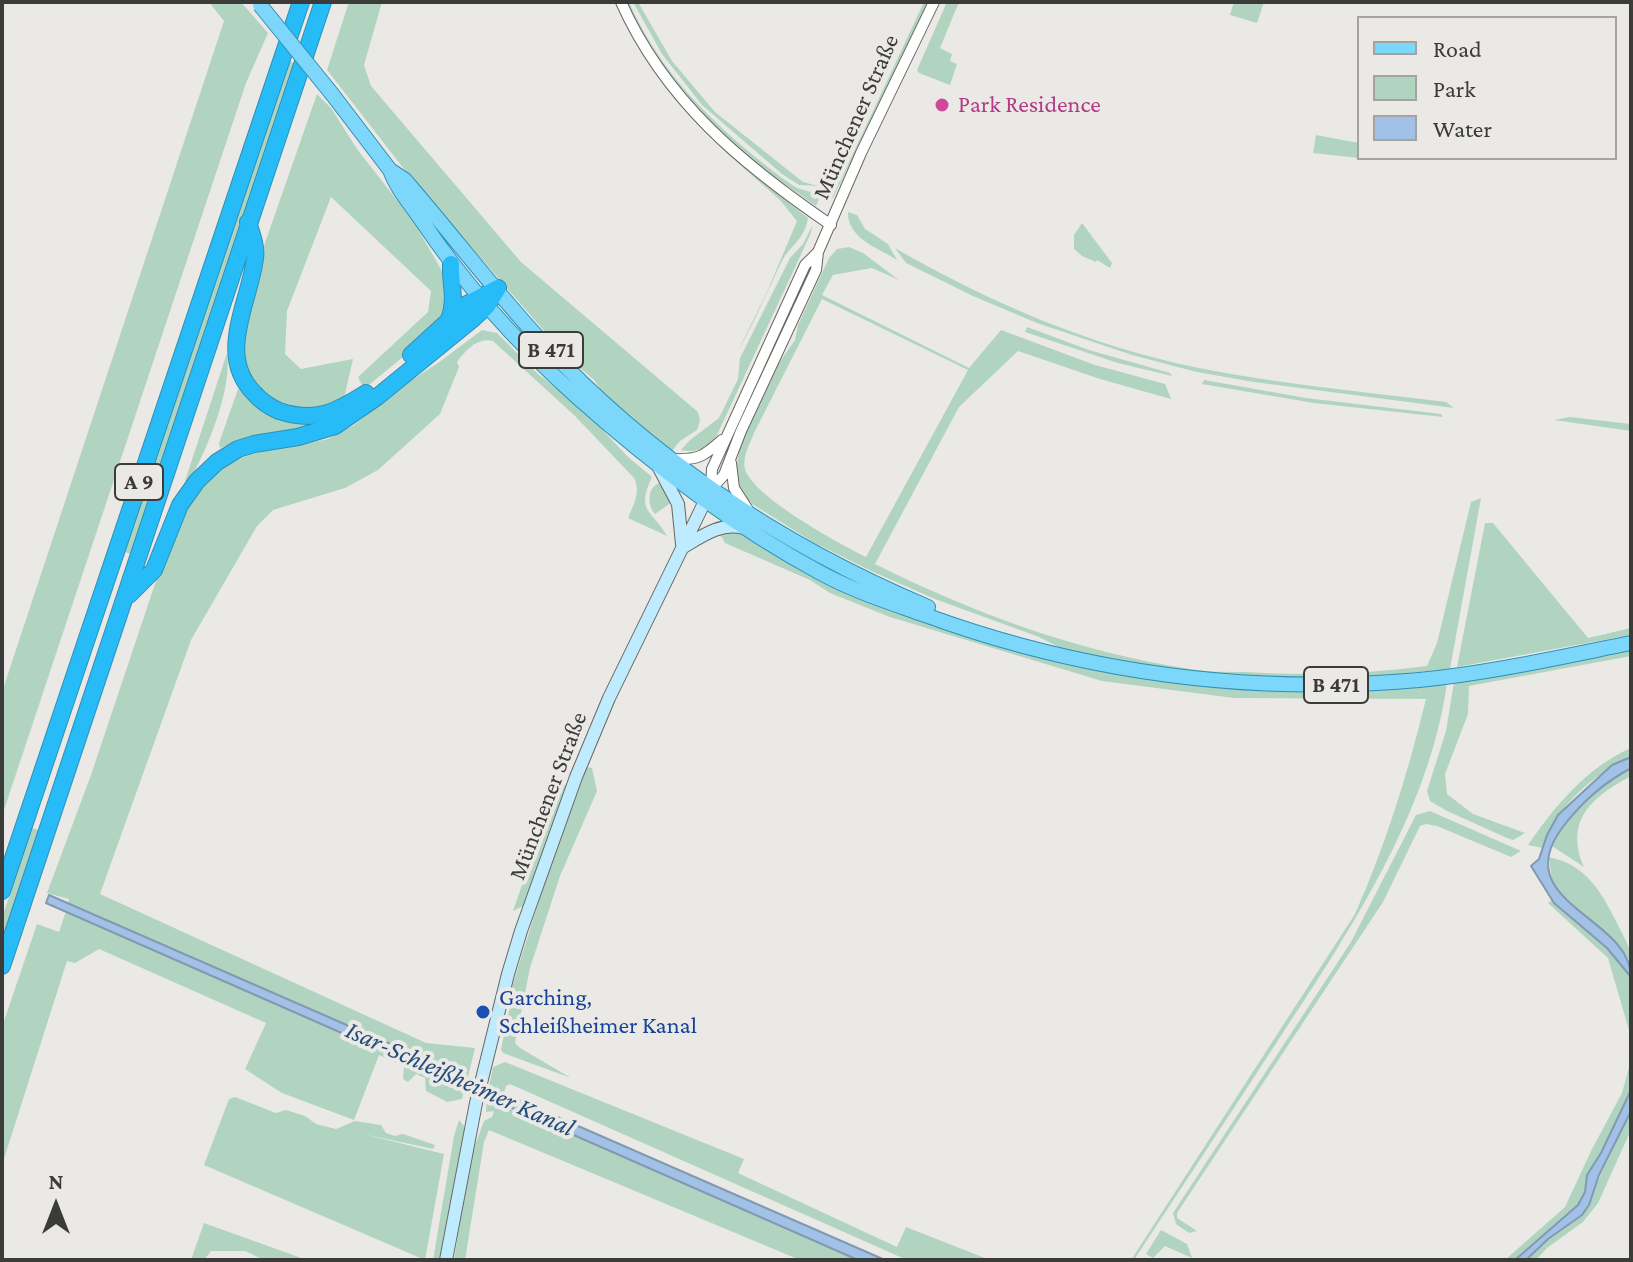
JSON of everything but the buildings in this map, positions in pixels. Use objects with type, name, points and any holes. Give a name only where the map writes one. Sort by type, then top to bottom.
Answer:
[{"type":"highway","name":"A 9","points":[[2,891],[301,2]]},
{"type":"highway","name":"A 9","points":[[2,966],[323,2]]},
{"type":"highway","points":[[248,222],[256,255],[238,326],[236,353],[242,376],[250,390],[274,409],[293,415],[317,416],[337,411],[372,388],[449,320],[483,301]]},
{"type":"highway","points":[[449,320],[454,306],[451,264]]},
{"type":"highway","points":[[125,599],[154,570],[180,505],[197,481],[217,462],[238,449],[254,444],[298,437],[335,426],[377,397],[498,288]]},
{"type":"main road","name":"B 471","points":[[258,4],[390,170],[395,185],[451,264],[543,367],[658,466],[750,523],[874,584],[1041,650],[1116,668],[1192,680],[1292,685],[1424,679],[1503,668],[1631,643]]},
{"type":"main road","name":"B 471","points":[[390,170],[405,180],[542,342],[609,407],[672,458],[708,495]]},
{"type":"main road","points":[[658,466],[678,504],[682,548],[716,528],[750,523]]},
{"type":"main road","name":"Münchener Straße","points":[[446,1260],[483,1071],[521,931],[576,777],[609,698],[708,495]]},
{"type":"street","points":[[621,2],[645,50],[687,106],[765,179],[831,225]]},
{"type":"street","name":"Münchener Straße","points":[[708,495],[712,469],[805,265],[818,252],[883,105],[934,2]]},
{"type":"street","name":"Münchener Straße","points":[[708,495],[724,475],[741,431],[816,270],[818,252]]},
{"type":"street","points":[[672,458],[698,458],[727,436]]},
{"type":"street","points":[[730,461],[734,488],[750,523]]},
{"type":"green space","points":[[209,2],[241,2],[268,33],[246,83],[2,816],[2,692],[224,21]]},
{"type":"green space","points":[[349,2],[382,2],[364,65],[371,86],[521,262],[698,412],[700,420],[697,430],[680,441],[672,451],[604,394],[594,380],[565,355],[453,226],[439,214],[327,70]]},
{"type":"green space","points":[[625,2],[629,2],[658,54],[694,100],[714,121],[782,178],[797,188],[818,194],[816,206],[752,161],[705,119],[658,63]]},
{"type":"green space","points":[[633,2],[638,2],[672,61],[715,112],[803,182],[818,186],[799,185],[782,174],[702,105],[662,54]]},
{"type":"green space","points":[[924,2],[928,2],[833,198],[827,194],[842,177]]},
{"type":"green space","points":[[947,2],[959,2],[940,48],[952,54],[950,61],[957,64],[950,85],[917,70]]},
{"type":"green space","points":[[1234,2],[1264,2],[1257,23],[1230,15]]},
{"type":"green space","points":[[289,59],[295,66],[132,554],[125,552]]},
{"type":"green space","points":[[317,94],[331,108],[357,149],[414,222],[446,278],[450,296],[437,329],[364,389],[358,377],[428,312],[431,291],[331,197],[287,311],[285,354],[301,369],[353,359],[343,403],[330,409],[288,409],[260,393],[242,360],[252,280]]},
{"type":"green space","points":[[1316,135],[1357,143],[1357,158],[1313,153]]},
{"type":"green space","points":[[714,142],[808,218],[800,237],[782,261],[737,353],[797,221],[780,200]]},
{"type":"green space","points":[[848,212],[857,215],[865,229],[888,244],[897,260],[858,235],[849,221]]},
{"type":"green space","points":[[1082,223],[1112,263],[1110,268],[1082,256],[1074,249],[1074,235]]},
{"type":"green space","points":[[812,226],[717,435],[701,449],[681,450],[719,418],[738,379],[740,358],[790,258],[803,244]]},
{"type":"green space","points":[[849,247],[863,253],[899,280],[872,268],[833,275],[822,295],[969,368],[1001,330],[1095,365],[1165,384],[1171,399],[1018,351],[959,407],[875,564],[951,599],[1029,629],[1149,662],[1204,671],[1291,674],[1404,669],[1427,666],[1437,643],[1471,502],[1481,498],[1450,669],[1345,679],[1253,678],[1088,662],[1039,637],[935,599],[871,571],[813,542],[752,504],[739,490],[735,474],[741,444],[779,363],[795,340],[798,325],[829,258],[837,249]],"holes":[[[822,299],[968,370],[866,557],[780,506],[751,480],[745,469],[745,455],[754,433]]]},
{"type":"green space","points":[[895,248],[1004,304],[1119,348],[1230,374],[1446,402],[1454,408],[1254,382],[1197,372],[1132,355],[1037,323],[973,296],[906,263]]},
{"type":"green space","points":[[1027,327],[1172,376],[1118,363],[1025,332]]},
{"type":"green space","points":[[482,330],[497,333],[538,374],[584,410],[627,456],[652,477],[645,498],[646,505],[667,536],[628,518],[637,493],[634,478],[575,416],[493,341],[482,341],[472,346],[457,362],[459,367],[440,414],[378,470],[345,488],[273,510],[257,526],[191,640],[100,894],[426,1043],[475,1048],[468,1077],[68,903],[69,899],[47,893],[91,775],[166,551],[192,500],[211,477],[230,463],[250,454],[328,439],[354,425]]},
{"type":"green space","points":[[227,353],[228,367],[222,402],[203,455],[188,483],[185,481]]},
{"type":"green space","points":[[1204,380],[1306,398],[1441,414],[1443,417],[1314,403],[1202,384]]},
{"type":"green space","points":[[238,389],[317,422],[315,428],[240,440],[220,448],[219,443]]},
{"type":"green space","points":[[1570,417],[1631,424],[1631,431],[1554,420]]},
{"type":"green space","points":[[659,483],[672,502],[655,514],[650,497],[652,489]]},
{"type":"green space","points":[[1485,523],[1493,523],[1588,638],[1631,628],[1631,635],[1457,667]]},
{"type":"green space","points":[[735,531],[978,640],[1067,665],[1174,683],[1261,691],[1373,691],[1447,683],[1423,779],[1382,871],[1331,959],[1134,1260],[1131,1260],[1355,914],[1395,808],[1426,699],[1234,698],[1102,681],[890,617],[830,593],[810,580],[725,543],[717,535]]},
{"type":"green space","points":[[1631,649],[1631,656],[1469,686],[1468,714],[1445,774],[1447,794],[1473,814],[1525,833],[1513,840],[1507,838],[1430,801],[1427,791],[1446,731],[1454,682]]},
{"type":"green space","points":[[1631,748],[1631,757],[1603,772],[1566,806],[1543,848],[1528,845],[1573,789],[1600,766]]},
{"type":"green space","points":[[587,767],[592,768],[597,791],[560,876],[530,968],[515,1043],[571,1078],[503,1053],[501,1049],[511,1002],[510,993],[547,875]]},
{"type":"green space","points":[[1631,768],[1631,776],[1604,792],[1585,812],[1577,836],[1584,867],[1552,846],[1566,821],[1585,801]]},
{"type":"green space","points":[[562,779],[566,786],[525,901],[523,906],[513,911],[532,856],[536,832]]},
{"type":"green space","points":[[1430,811],[1521,851],[1511,857],[1437,826],[1420,826],[1383,902],[1177,1213],[1177,1218],[1197,1231],[1189,1233],[1176,1224],[1173,1213],[1351,942],[1416,815]]},
{"type":"green space","points":[[32,828],[39,830],[2,939],[2,918]]},
{"type":"green space","points":[[1549,857],[1573,866],[1598,889],[1626,941],[1631,962],[1601,929],[1561,896],[1552,881]]},
{"type":"green space","points":[[1552,900],[1607,948],[1631,977],[1631,1037],[1608,958],[1548,903]]},
{"type":"green space","points":[[66,911],[465,1087],[462,1099],[447,1102],[426,1091],[425,1078],[416,1074],[408,1082],[403,1079],[404,1066],[379,1055],[354,1120],[282,1093],[245,1069],[266,1023],[99,949],[75,963],[67,961],[2,1165],[2,1027],[37,924],[59,932]]},
{"type":"green space","points":[[1631,1060],[1631,1090],[1587,1175],[1585,1192],[1578,1205],[1515,1260],[1505,1260],[1565,1207],[1622,1093]]},
{"type":"green space","points":[[505,1062],[744,1159],[738,1173],[897,1247],[906,1227],[990,1260],[907,1260],[510,1084],[504,1093],[489,1086],[493,1067]]},
{"type":"green space","points":[[235,1097],[276,1113],[286,1110],[305,1116],[316,1124],[336,1129],[355,1121],[381,1125],[386,1133],[395,1136],[403,1134],[435,1145],[433,1149],[363,1134],[444,1154],[425,1260],[204,1165],[229,1099]]},
{"type":"green space","points":[[487,1097],[858,1260],[800,1260],[489,1130],[484,1142],[465,1260],[454,1260],[470,1159],[484,1121],[492,1117],[494,1111],[486,1112]]},
{"type":"green space","points":[[1631,1111],[1631,1130],[1598,1203],[1583,1222],[1547,1248],[1536,1260],[1526,1260],[1582,1214]]},
{"type":"green space","points":[[459,1120],[464,1132],[440,1260],[433,1260],[454,1136]]},
{"type":"green space","points":[[204,1223],[307,1260],[264,1260],[245,1251],[211,1251],[204,1260],[191,1260]]},
{"type":"green space","points":[[1161,1230],[1187,1244],[1192,1258],[1165,1246],[1153,1258],[1146,1254]]},
{"type":"water","points":[[1631,757],[1631,768],[1593,794],[1577,810],[1562,828],[1549,853],[1550,874],[1560,892],[1612,939],[1626,956],[1631,977],[1607,948],[1554,903],[1531,866],[1539,859],[1558,815],[1612,765]]},
{"type":"water","name":"Isar-Schleißheimer Kanal","points":[[49,895],[885,1260],[858,1260],[46,903]]},
{"type":"water","points":[[1631,1090],[1631,1111],[1599,1175],[1589,1205],[1582,1215],[1548,1239],[1526,1260],[1515,1260],[1578,1205],[1585,1192],[1587,1175]]},
{"type":"place","name":"Park Residence","points":[[942,105]]},
{"type":"place","name":"Garching, Schleißheimer Kanal","points":[[483,1012]]}]
